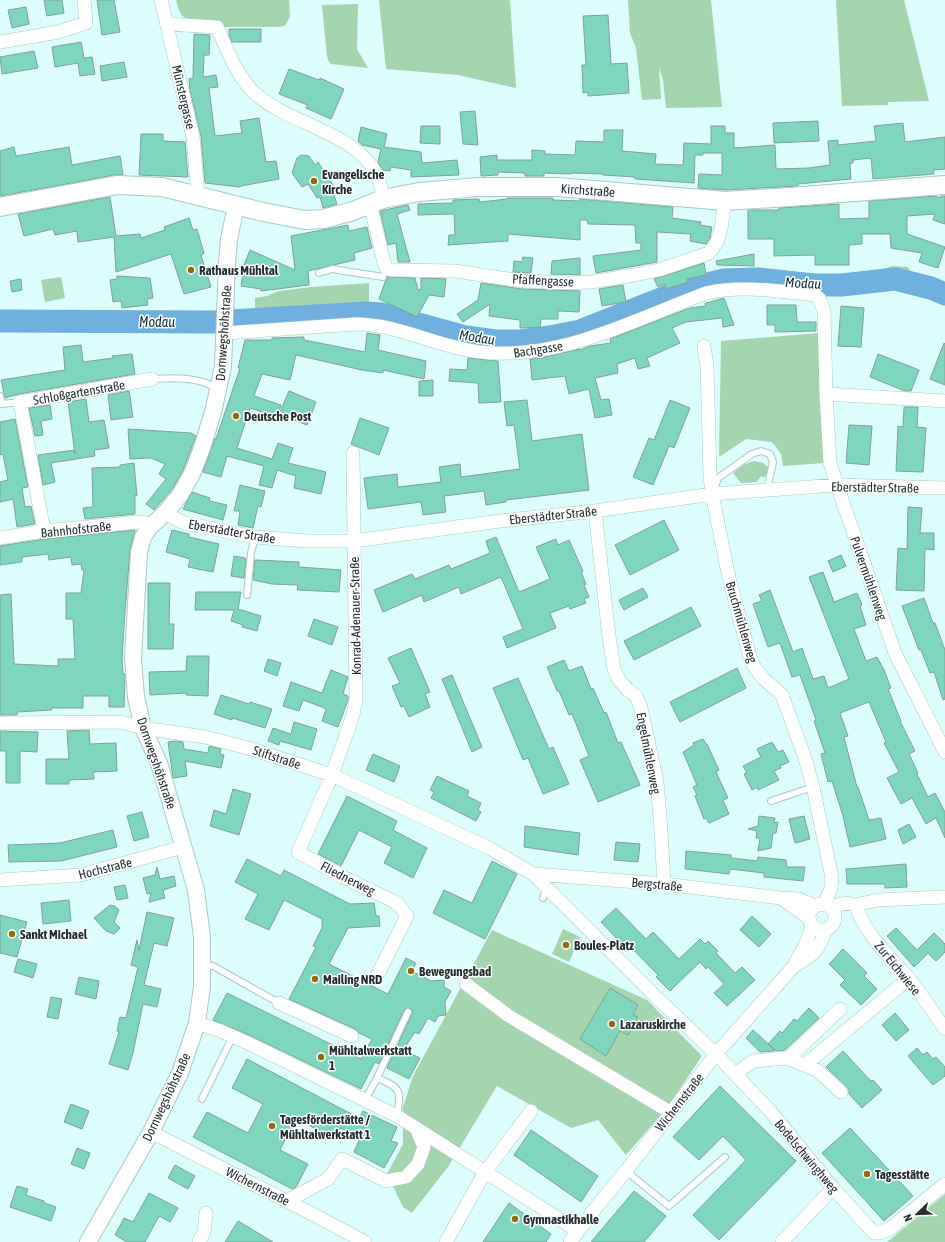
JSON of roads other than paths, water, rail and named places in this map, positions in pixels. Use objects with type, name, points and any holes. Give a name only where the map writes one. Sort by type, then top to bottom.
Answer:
[{"type":"main road","name":"Kirchstraße","points":[[0,207],[117,186],[162,187],[236,206],[305,220],[323,219],[353,211],[377,201],[419,192],[478,187],[558,187],[725,201],[945,185]]},
{"type":"street","points":[[0,42],[58,32],[86,23],[84,0]]},
{"type":"street","name":"Münstergasse","points":[[161,0],[193,137],[198,196]]},
{"type":"street","points":[[167,24],[217,27],[243,81],[252,91],[275,109],[329,134],[360,154],[377,175],[381,186],[377,201]]},
{"type":"street","name":"Pfaffengasse","points":[[377,201],[384,263],[387,269],[455,271],[522,281],[570,283],[591,282],[659,270],[709,253],[718,242],[725,201]]},
{"type":"street","name":"Dornwegshöhstraße","points":[[88,1242],[151,1132],[180,1073],[196,1024],[202,986],[202,936],[196,890],[159,763],[143,728],[136,697],[133,658],[139,552],[143,537],[150,527],[166,512],[180,495],[192,474],[202,448],[219,390],[226,333],[225,311],[229,239],[236,206]]},
{"type":"street","name":"Bachgasse","points":[[226,333],[356,324],[372,325],[400,331],[450,346],[478,352],[504,354],[560,347],[584,340],[706,293],[722,289],[798,293],[815,295],[820,299]]},
{"type":"street","name":"Pulvermühlenweg","points":[[820,299],[824,312],[826,394],[830,463],[895,653],[945,752]]},
{"type":"street","name":"Bruchmühlenweg","points":[[704,346],[707,366],[710,475],[712,494],[729,578],[750,657],[755,668],[763,678],[782,695],[813,787],[832,878],[832,888],[821,913]]},
{"type":"street","name":"Schloßgartenstraße","points":[[44,532],[20,402],[152,379]]},
{"type":"street","points":[[826,394],[945,402]]},
{"type":"street","name":"Konrad-Adenauer-Straße","points":[[332,775],[353,715],[356,699],[353,453]]},
{"type":"street","name":"Eberstädter Straße","points":[[166,512],[184,523],[255,537],[307,541],[354,541],[500,521],[595,511],[712,494],[837,485],[945,488]]},
{"type":"street","name":"Engelmühlenweg","points":[[595,511],[614,669],[619,680],[636,696],[641,708],[657,782],[664,884]]},
{"type":"street","name":"Bahnhofstraße","points":[[0,538],[140,522],[146,523],[150,527]]},
{"type":"street","name":"Stiftstraße","points":[[0,723],[121,722],[143,728],[205,737],[241,746],[332,775],[456,831],[491,849],[533,874]]},
{"type":"street","name":"Fliednerweg","points":[[332,775],[298,852],[343,877],[393,900],[399,905],[407,916],[376,978]]},
{"type":"street","name":"Hochstraße","points":[[0,880],[81,875],[183,847]]},
{"type":"street","name":"Bergstraße","points":[[533,874],[664,884],[780,898],[821,913]]},
{"type":"street","name":"Bodelschwinghweg","points":[[533,874],[545,893],[716,1054],[735,1074],[771,1112],[833,1188],[874,1233],[880,1233],[891,1228],[945,1184]]},
{"type":"street","points":[[821,913],[849,911],[856,905],[878,900],[945,897]]},
{"type":"street","name":"Zur Eichwiese","points":[[856,905],[859,915],[866,928],[908,979],[945,1029]]},
{"type":"street","name":"Wichernstraße","points":[[570,1242],[716,1054],[794,966],[821,913],[834,922],[826,929],[822,942],[812,956],[794,966]]},
{"type":"street","points":[[805,1065],[908,979]]},
{"type":"street","points":[[466,984],[509,1016],[670,1112]]},
{"type":"street","points":[[279,1003],[352,1036]]},
{"type":"street","points":[[789,1058],[840,1008]]},
{"type":"street","points":[[196,1024],[233,1036],[397,1116],[578,1231]]},
{"type":"street","points":[[735,1074],[753,1061],[789,1058],[817,1070],[840,1092]]},
{"type":"street","points":[[446,1242],[485,1172],[531,1111]]},
{"type":"street","points":[[287,1201],[328,1179],[342,1159],[386,1181],[406,1177],[418,1164],[424,1147],[416,1128]]},
{"type":"street","name":"Wichernstraße","points":[[151,1132],[365,1242]]},
{"type":"street","points":[[782,1242],[833,1188]]},
{"type":"street","points":[[199,1242],[204,1232],[206,1213]]},
{"type":"lane","points":[[319,274],[332,269],[383,277]]},
{"type":"lane","name":"Schloßgartenstraße","points":[[152,379],[181,378],[209,384],[219,390]]},
{"type":"lane","points":[[0,396],[2,404],[20,402]]},
{"type":"lane","points":[[712,494],[718,478],[752,454],[761,451],[770,454],[773,462],[766,490]]},
{"type":"lane","points":[[248,595],[251,553],[255,537]]},
{"type":"lane","points":[[771,801],[813,787]]},
{"type":"lane","points":[[202,966],[213,966],[279,1003]]},
{"type":"lane","points":[[365,1100],[408,1012]]},
{"type":"lane","points":[[202,1099],[233,1036]]},
{"type":"lane","points":[[377,1078],[391,1084],[400,1096],[397,1116]]},
{"type":"lane","points":[[626,1171],[669,1206],[726,1157]]},
{"type":"waterway","name":"Modau","points":[[0,321],[212,322],[366,313],[382,314],[466,337],[495,341],[520,341],[580,331],[684,290],[724,280],[758,279],[814,285],[842,285],[895,279],[931,288],[945,294]]},
{"type":"place","name":"Evangelische Kirche","points":[[314,181]]},
{"type":"place","name":"Rathaus Mühltal","points":[[191,270]]},
{"type":"place","name":"Deutsche Post","points":[[236,416]]},
{"type":"place","name":"Sankt Michael","points":[[12,934]]},
{"type":"place","name":"Boules-Platz","points":[[566,945]]},
{"type":"place","name":"Bewegungsbad","points":[[411,971]]},
{"type":"place","name":"Mailing NRD","points":[[315,979]]},
{"type":"place","name":"Lazaruskirche","points":[[612,1024]]},
{"type":"place","name":"Mühltalwerkstatt 1","points":[[321,1057]]},
{"type":"place","name":"Tagesförderstätte / Mühltalwerkstatt 1","points":[[272,1126]]},
{"type":"place","name":"Tagesstätte","points":[[867,1174]]},
{"type":"place","name":"Gymnastikhalle","points":[[515,1219]]}]
